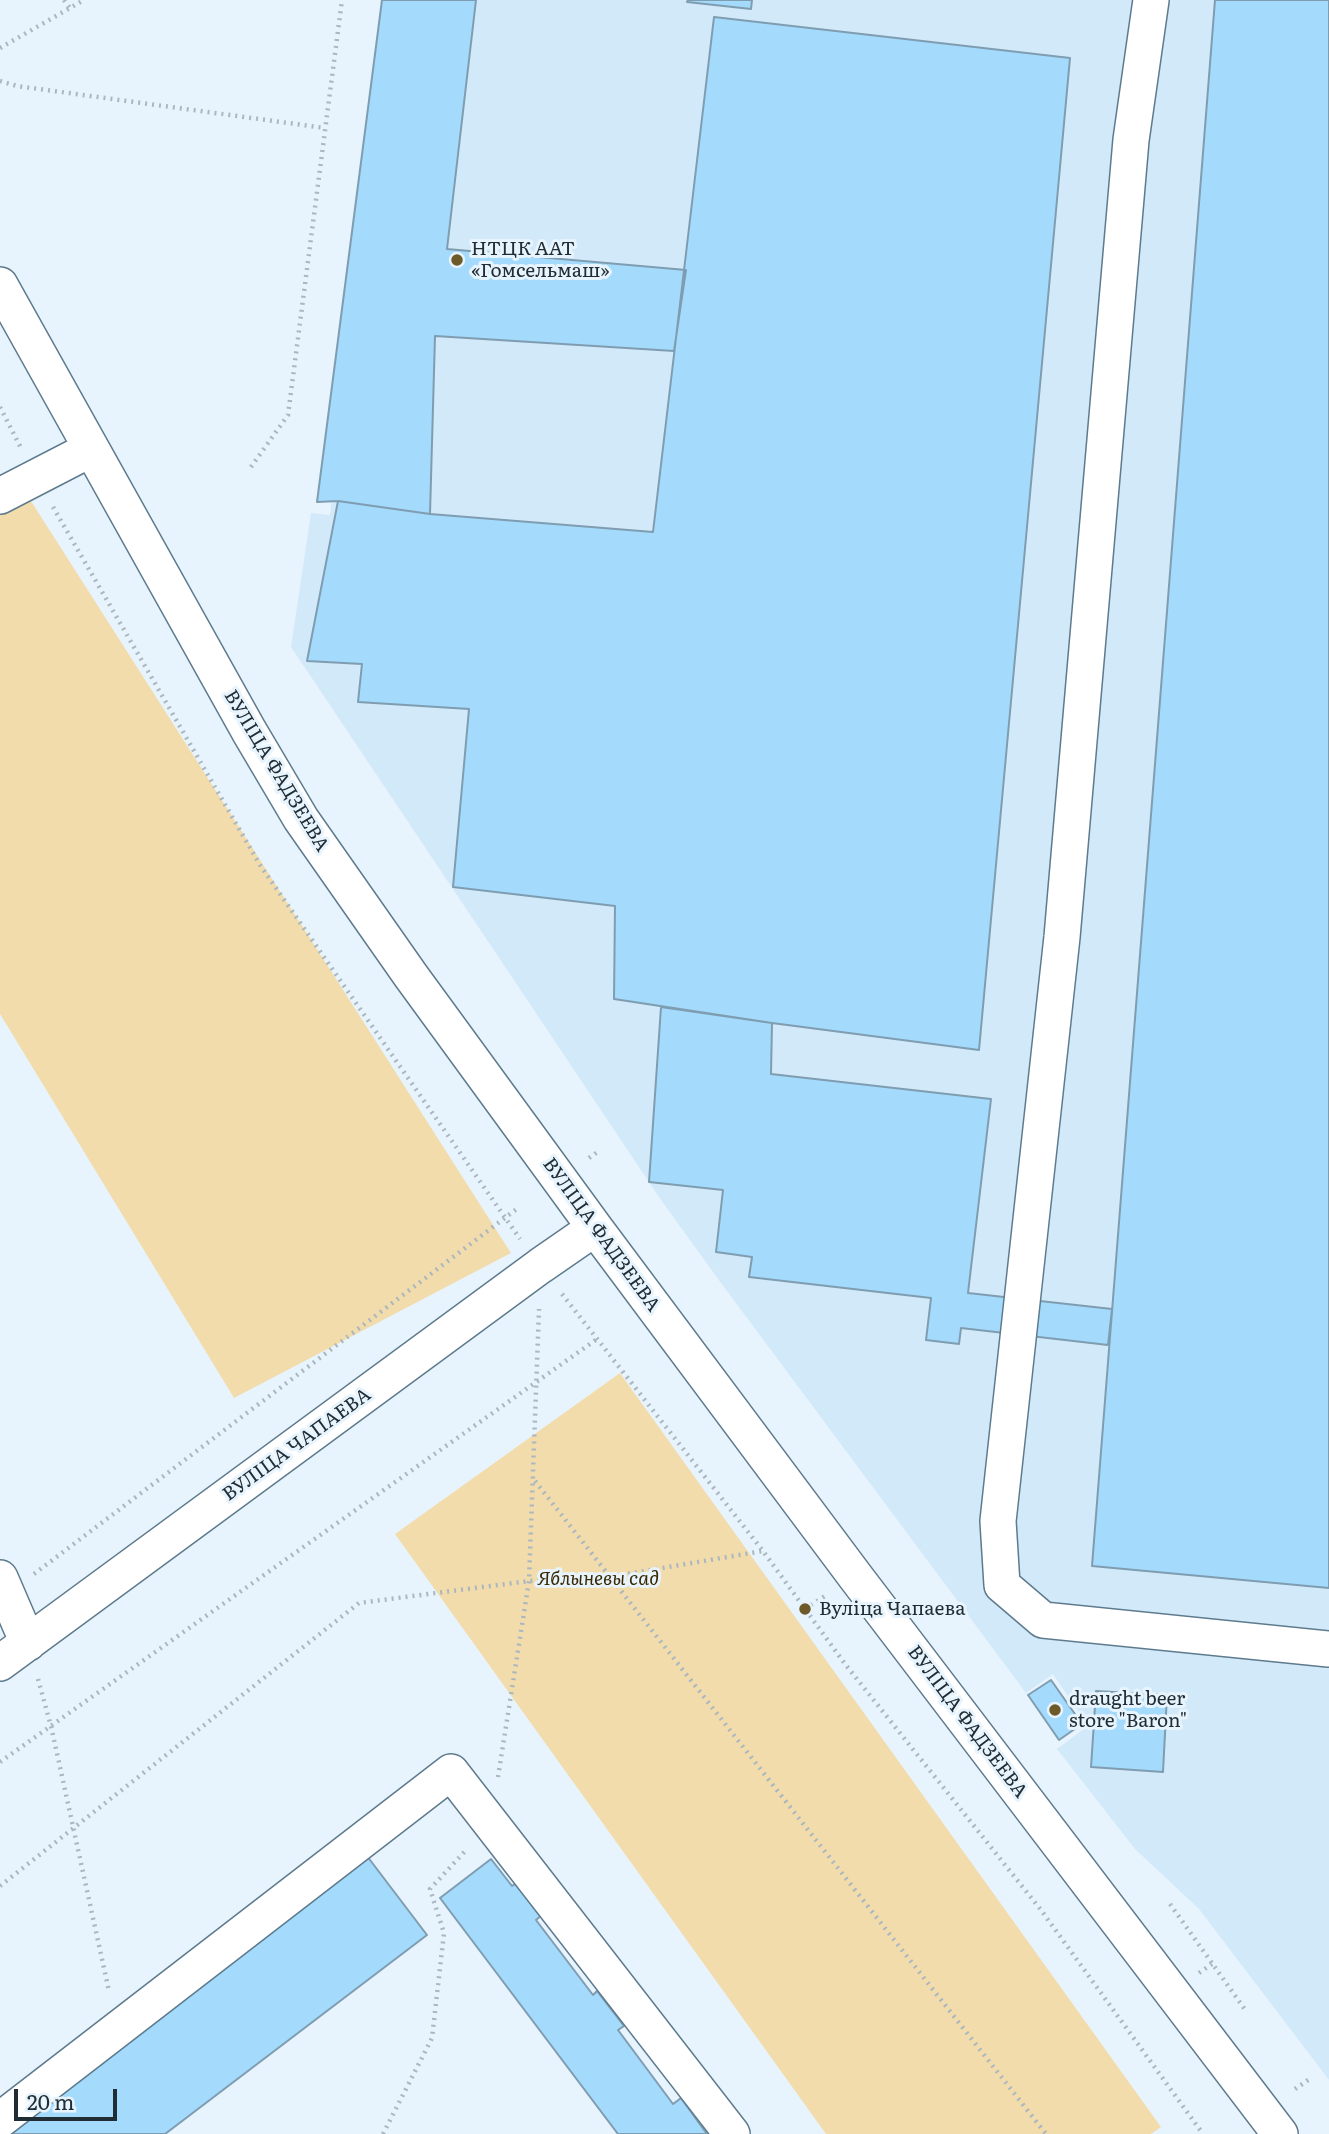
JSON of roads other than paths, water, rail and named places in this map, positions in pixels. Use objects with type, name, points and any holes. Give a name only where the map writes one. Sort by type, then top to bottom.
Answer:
[{"type":"street","points":[[1151,0],[1131,140],[1062,937],[998,1521],[1002,1585],[1043,1620],[1329,1649]]},
{"type":"street","name":"ВУЛІЦА ФАДЗЕЕВА","points":[[0,285],[301,819],[411,976],[595,1228],[847,1565],[1280,2134]]},
{"type":"street","points":[[0,496],[91,449]]},
{"type":"street","name":"ВУЛІЦА ЧАПАЕВА","points":[[0,1663],[595,1228]]},
{"type":"street","points":[[4,1586],[27,1643]]},
{"type":"street","points":[[0,2120],[451,1772],[732,2134]]},
{"type":"place","name":"НТЦК ААТ «Гомсельмаш»","points":[[457,260]]},
{"type":"place","name":"Вуліца Чапаева","points":[[805,1609]]},
{"type":"place","name":"draught beer store \"Baron\"","points":[[1055,1710]]},
{"type":"park label","name":"Яблыневы сад","points":[[598,1579]]}]
